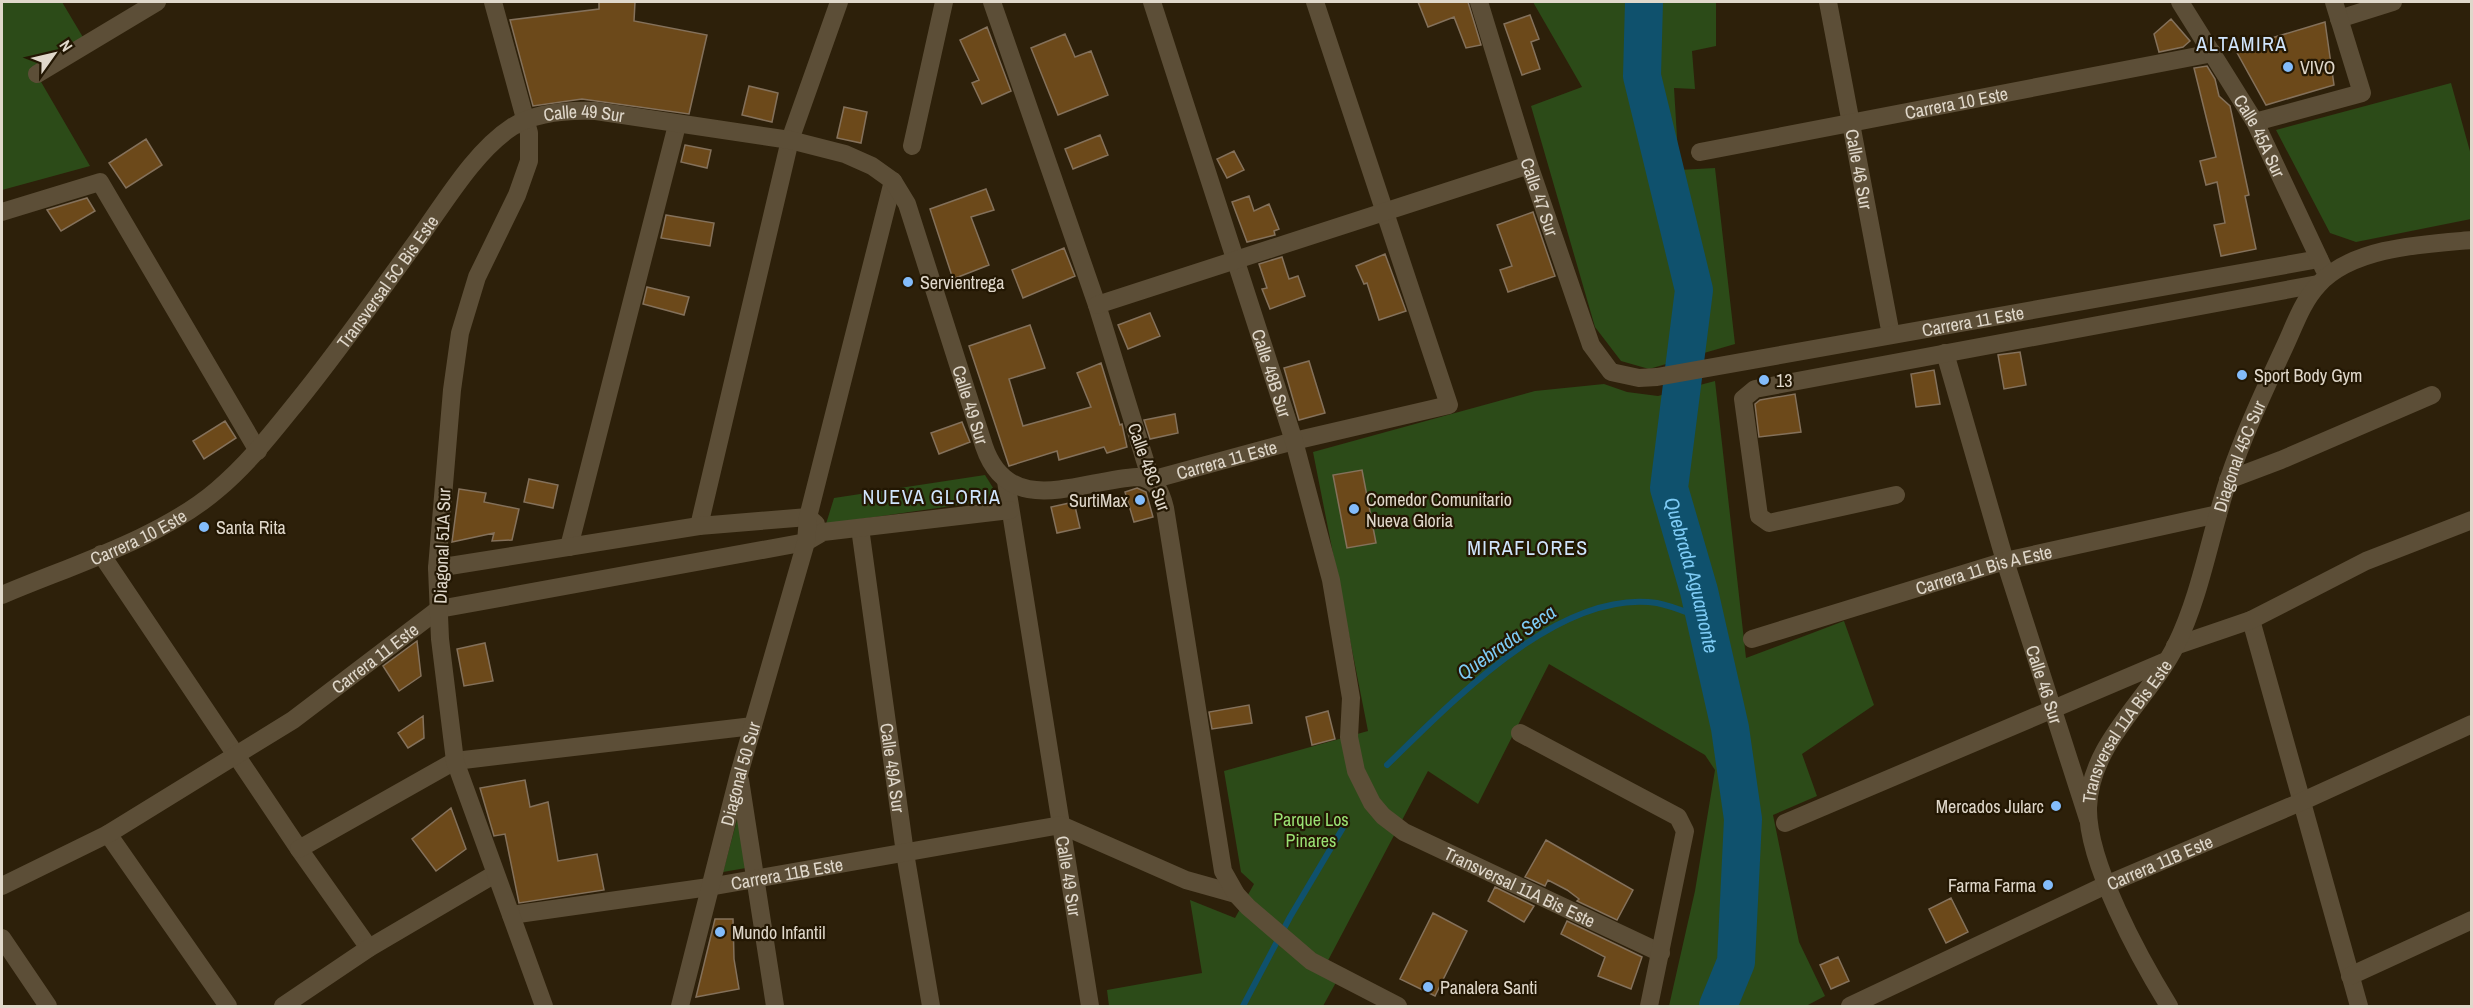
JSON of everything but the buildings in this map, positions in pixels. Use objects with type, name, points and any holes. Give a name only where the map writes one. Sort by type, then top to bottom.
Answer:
[{"type":"street","points":[[37,74],[157,2]]},
{"type":"street","name":"Diagonal 51A Sur","points":[[494,2],[526,121],[530,146],[527,171],[477,277],[460,333],[452,390],[437,568],[439,609],[454,761],[544,1006]]},
{"type":"street","points":[[699,526],[790,140],[839,2]]},
{"type":"street","points":[[912,146],[944,2]]},
{"type":"street","name":"Calle 48C Sur","points":[[992,2],[1097,305],[1151,480],[1161,494],[1166,508],[1223,871],[1242,900]]},
{"type":"street","name":"Calle 48B Sur","points":[[1152,2],[1294,441],[1331,580],[1351,698],[1349,737],[1351,755],[1363,788],[1383,816]]},
{"type":"street","points":[[1315,2],[1385,212]]},
{"type":"street","name":"Calle 47 Sur","points":[[1479,2],[1530,165],[1591,345],[1611,372],[1625,376]]},
{"type":"street","name":"Calle 46 Sur","points":[[1828,2],[1891,335]]},
{"type":"street","name":"Calle 45A Sur","points":[[2179,2],[2256,122],[2319,259],[2323,280]]},
{"type":"street","points":[[2256,122],[2362,93],[2337,10],[2393,2]]},
{"type":"street","name":"Carrera 10 Este","points":[[1700,152],[2213,53]]},
{"type":"street","name":"Calle 49 Sur","points":[[526,121],[581,110],[790,140],[859,159],[893,181],[914,220],[987,458],[998,475],[1006,481],[1090,1006]]},
{"type":"street","name":"Transversal 5C Bis Este","points":[[258,452],[331,360],[453,190],[494,142],[526,121]]},
{"type":"street","points":[[569,547],[676,125]]},
{"type":"street","points":[[1097,305],[1530,165]]},
{"type":"street","name":"Diagonal 50 Sur","points":[[680,1006],[739,774],[806,542],[808,517],[893,181]]},
{"type":"street","points":[[2,212],[100,182],[258,452]]},
{"type":"street","name":"Carrera 11 Este","points":[[1006,481],[1016,488],[1037,492],[1129,477],[1151,480],[1294,441],[1449,405],[1385,212]]},
{"type":"street","name":"Carrera 11 Este","points":[[1896,495],[1769,524],[1759,516],[1743,399],[1748,392],[1755,389],[2323,280],[2363,258],[2396,249],[2472,240]]},
{"type":"street","name":"Carrera 11 Este","points":[[1625,376],[1657,377],[2319,259]]},
{"type":"street","name":"Diagonal 45C Sur","points":[[2171,654],[2228,480],[2277,362],[2307,301],[2323,280]]},
{"type":"street","name":"Calle 46 Sur","points":[[1945,354],[2005,561],[2108,884],[2143,960],[2169,1006]]},
{"type":"street","points":[[2228,480],[2281,460],[2432,395]]},
{"type":"street","name":"Carrera 10 Este","points":[[2,595],[101,554],[196,506],[258,452]]},
{"type":"street","name":"Carrera 11 Este","points":[[2,886],[108,834],[293,720],[439,609],[806,542],[823,531],[1010,510]]},
{"type":"street","name":"Carrera 11 Bis A Este","points":[[1752,639],[2005,561],[2218,514]]},
{"type":"street","points":[[437,568],[699,526],[808,517],[823,531]]},
{"type":"street","points":[[1785,823],[2053,710],[2171,654],[2251,620],[2366,561],[2472,520]]},
{"type":"street","name":"Calle 49A Sur","points":[[860,528],[904,853],[931,1006]]},
{"type":"street","points":[[101,554],[238,754],[299,849],[369,948]]},
{"type":"street","points":[[2251,620],[2359,1006]]},
{"type":"street","name":"Transversal 11A Bis Este","points":[[2089,820],[2092,784],[2105,751],[2134,704],[2171,654]]},
{"type":"street","name":"Carrera 11B Este","points":[[1850,1006],[2108,884],[2302,801],[2472,723]]},
{"type":"street","points":[[299,849],[454,761],[753,726]]},
{"type":"street","points":[[1520,733],[1678,817],[1685,831],[1649,1006]]},
{"type":"street","points":[[739,774],[775,1006]]},
{"type":"street","name":"Transversal 11A Bis Este","points":[[1383,816],[1404,832],[1661,953]]},
{"type":"street","points":[[1061,825],[1186,880],[1242,900],[1311,961],[1398,1006]]},
{"type":"street","name":"Carrera 11B Este","points":[[510,915],[709,887],[1061,825]]},
{"type":"street","points":[[108,834],[228,1006]]},
{"type":"street","points":[[283,1006],[369,948],[495,874]]},
{"type":"street","points":[[2350,976],[2472,920]]},
{"type":"street","points":[[2,938],[48,1006]]},
{"type":"green space","points":[[2,2],[62,2],[87,44],[37,75],[90,166],[2,190]]},
{"type":"green space","points":[[1533,2],[1716,2],[1716,46],[1692,51],[1695,89],[1674,88],[1679,170],[1715,168],[1735,344],[1649,369],[1621,361],[1595,327],[1531,106],[1582,87]]},
{"type":"green space","points":[[2451,83],[2471,155],[2471,219],[2356,242],[2330,233],[2276,130]]},
{"type":"green space","name":"Parque Los Pinares","points":[[1715,381],[1746,658],[1844,621],[1874,705],[1802,754],[1817,796],[1773,815],[1799,942],[1825,996],[1806,1006],[1669,1006],[1695,891],[1715,770],[1705,755],[1549,664],[1478,804],[1428,771],[1324,968],[1339,977],[1323,1006],[1109,1006],[1107,990],[1202,973],[1190,900],[1235,918],[1254,884],[1241,872],[1224,771],[1368,731],[1313,452],[1535,391],[1604,384],[1627,392],[1658,396]]},
{"type":"green space","points":[[985,475],[1000,499],[826,524],[834,498]]},
{"type":"green space","points":[[738,816],[746,868],[723,872]]},
{"type":"waterway","name":"Quebrada Aguamonte","points":[[1644,2],[1642,76],[1694,290],[1669,488],[1699,591],[1730,728],[1743,819],[1736,962],[1718,1006]]},
{"type":"waterway","name":"Quebrada Seca","points":[[1387,765],[1442,711],[1509,655],[1545,631],[1582,613],[1620,603],[1657,603],[1705,619]]},
{"type":"waterway","name":"Quebrada Seca","points":[[1243,1006],[1290,917],[1347,821]]},
{"type":"place","name":"VIVO","points":[[2288,67]]},
{"type":"place","name":"Servientrega","points":[[908,282]]},
{"type":"place","name":"Sport Body Gym","points":[[2242,375]]},
{"type":"place","name":"13","points":[[1764,380]]},
{"type":"place","name":"SurtiMax","points":[[1140,500]]},
{"type":"place","name":"Comedor Comunitario Nueva Gloria","points":[[1354,509]]},
{"type":"place","name":"Santa Rita","points":[[204,527]]},
{"type":"place","name":"Mercados Jularc","points":[[2056,806]]},
{"type":"place","name":"Farma Farma","points":[[2048,885]]},
{"type":"place","name":"Mundo Infantil","points":[[720,932]]},
{"type":"place","name":"Panalera Santi","points":[[1428,987]]},
{"type":"district","name":"ALTAMIRA","points":[[2242,43]]},
{"type":"district","name":"NUEVA GLORIA","points":[[932,496]]},
{"type":"district","name":"MIRAFLORES","points":[[1528,547]]}]
